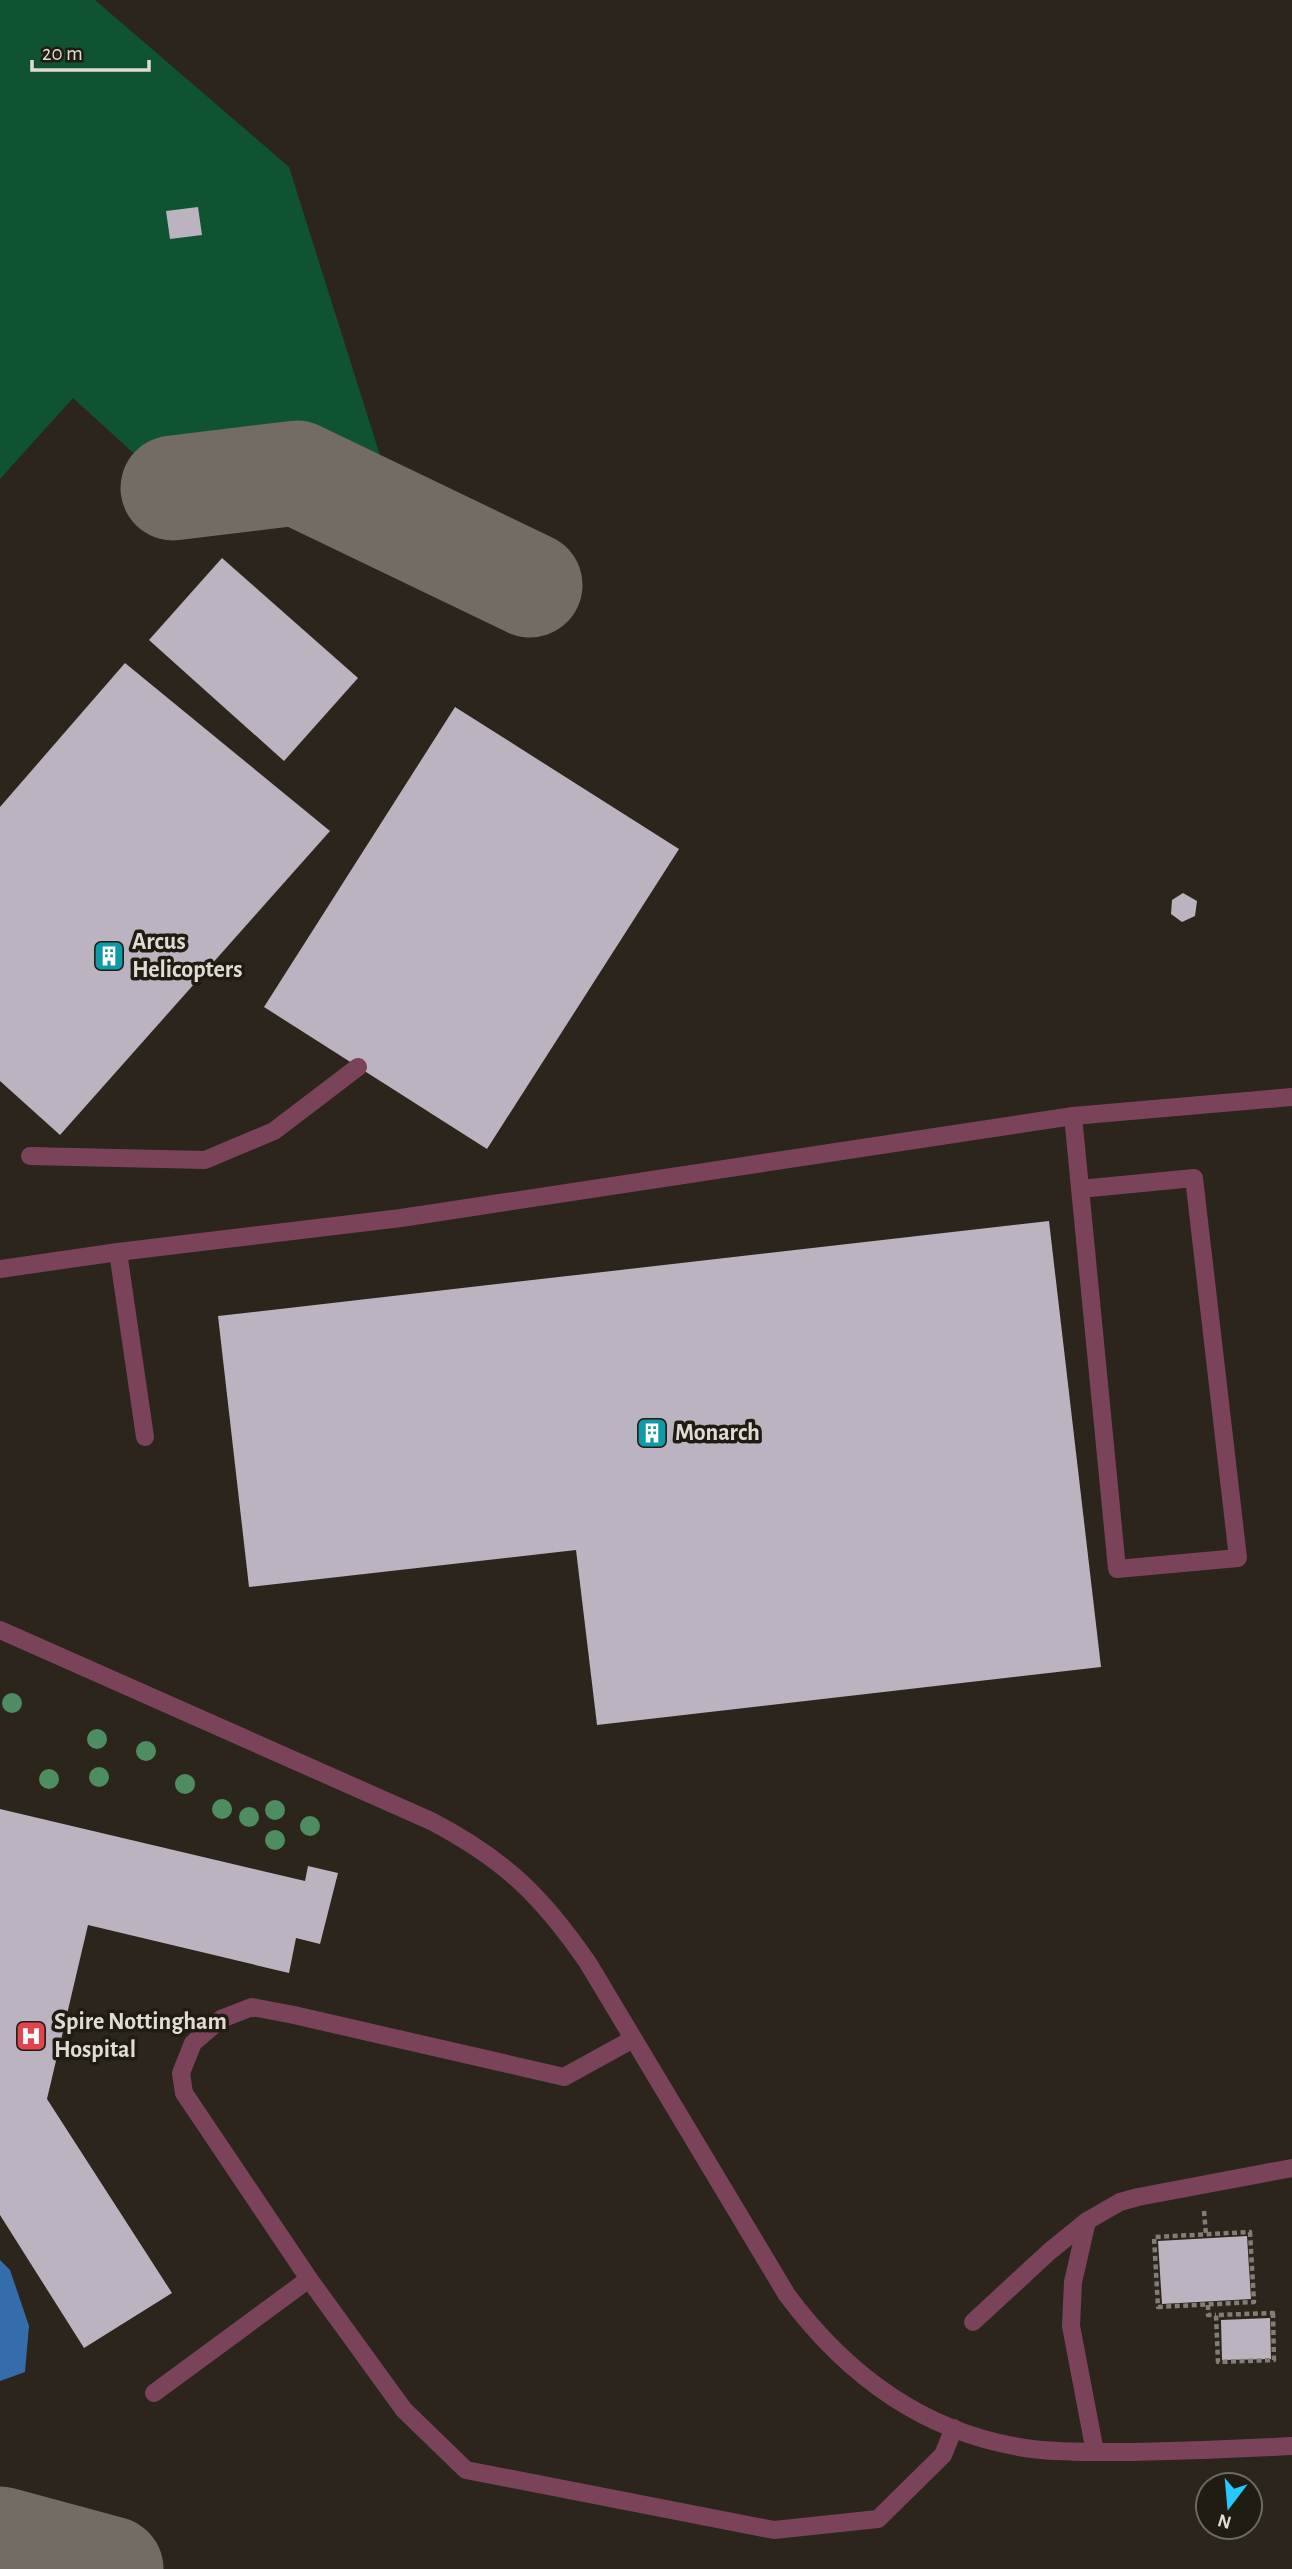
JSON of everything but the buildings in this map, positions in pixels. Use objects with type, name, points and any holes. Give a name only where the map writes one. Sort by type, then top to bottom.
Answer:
[{"type":"lane","points":[[30,1156],[205,1160],[274,1131],[358,1067]]},
{"type":"lane","points":[[0,1269],[401,1218],[1073,1116],[1292,1097]]},
{"type":"lane","points":[[1073,1116],[1117,1569],[1238,1558],[1194,1178],[1080,1188]]},
{"type":"lane","points":[[118,1252],[145,1437]]},
{"type":"lane","points":[[0,1630],[412,1812],[476,1846],[518,1877],[552,1913],[588,1963],[787,2295],[845,2362],[888,2396],[918,2413],[954,2428],[1018,2446],[1095,2452],[1292,2446]]},
{"type":"lane","points":[[633,2039],[564,2077],[252,2007],[221,2019],[193,2043],[181,2073],[184,2093],[309,2279],[404,2410],[466,2470],[774,2530],[878,2519],[943,2455],[954,2428]]},
{"type":"lane","points":[[973,2322],[1050,2250],[1087,2221],[1120,2202],[1292,2168]]},
{"type":"lane","points":[[1087,2221],[1073,2282],[1071,2326],[1095,2452]]},
{"type":"lane","points":[[154,2393],[309,2279]]},
{"type":"path","points":[[1250,2232],[1254,2302],[1208,2305],[1158,2307],[1154,2237],[1250,2232]]},
{"type":"path","points":[[1208,2305],[1209,2315],[1273,2313],[1274,2360],[1218,2362],[1216,2315]]},
{"type":"green space","points":[[0,0],[95,0],[289,167],[397,509],[291,441],[152,470],[73,398],[0,479]]},
{"type":"water","points":[[0,2260],[10,2270],[29,2326],[25,2372],[0,2381]]},
{"type":"taxiway","points":[[173,488],[297,473],[530,585]]},
{"type":"taxiway","points":[[0,2539],[111,2569]]},
{"type":"place","name":"Arcus Helicopters","points":[[109,956]]},
{"type":"place","name":"Monarch","points":[[652,1433]]},
{"type":"place","name":"Spire Nottingham Hospital","points":[[31,2036]]}]
